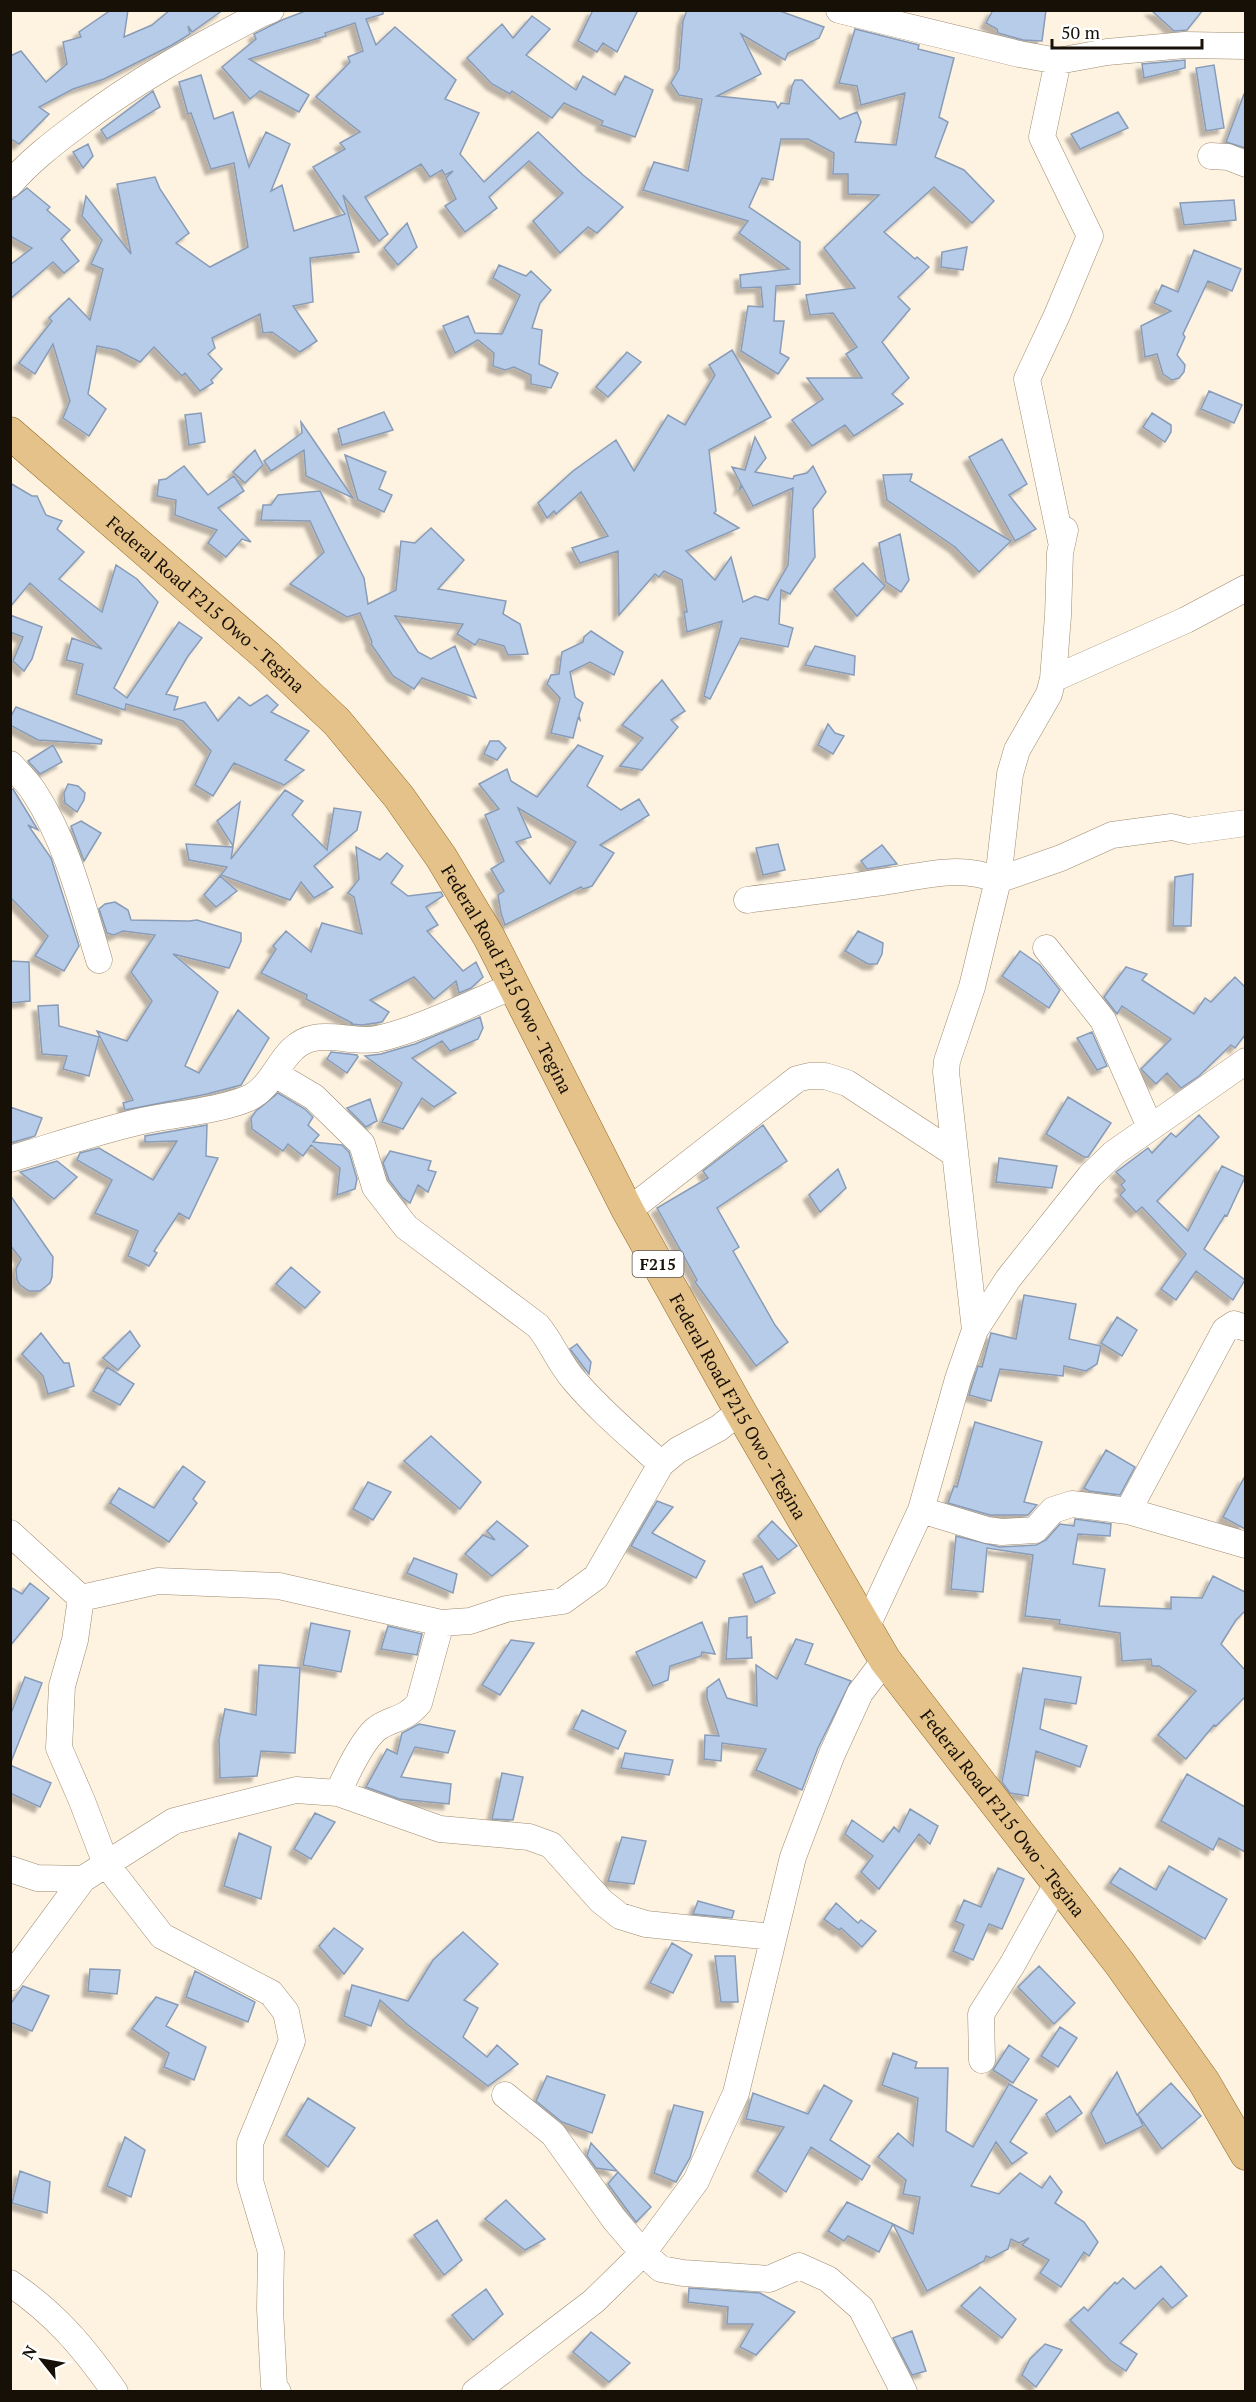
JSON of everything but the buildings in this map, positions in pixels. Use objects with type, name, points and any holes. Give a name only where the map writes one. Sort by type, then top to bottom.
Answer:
[{"type":"main road","name":"Federal Road F215 Owo - Tegina","points":[[10,433],[267,656],[337,722],[399,797],[441,857],[489,937],[628,1211],[740,1411],[885,1660],[1120,1964],[1204,2082],[1245,2154]]},
{"type":"street","points":[[10,184],[29,162],[105,104],[178,57],[272,10]]},
{"type":"street","points":[[839,10],[1019,54],[1058,61],[1107,52],[1185,45],[1245,46]]},
{"type":"street","points":[[975,1330],[946,1061],[972,987],[998,880],[1010,774],[1017,750],[1049,694],[1053,679],[1063,536],[1027,380],[1090,236],[1042,137],[1058,61]]},
{"type":"street","points":[[1210,156],[1228,157],[1245,164]]},
{"type":"street","points":[[1053,679],[1186,620],[1245,588]]},
{"type":"street","points":[[10,764],[34,792],[55,831],[76,885],[99,960]]},
{"type":"street","points":[[747,900],[876,884],[926,873],[986,875],[998,880],[1061,858],[1112,835],[1172,827],[1188,831],[1245,823]]},
{"type":"street","points":[[1046,948],[1103,1020],[1150,1127]]},
{"type":"street","points":[[10,1159],[125,1125],[231,1105],[251,1097],[275,1074],[289,1052],[306,1041],[335,1037],[371,1040],[394,1035],[513,986]]},
{"type":"street","points":[[866,1628],[921,1510],[952,1398],[975,1330],[1008,1279],[1090,1176],[1114,1153],[1245,1061]]},
{"type":"street","points":[[275,1074],[314,1097],[362,1144],[375,1187],[406,1227],[538,1326],[573,1379],[591,1399],[662,1464]]},
{"type":"street","points":[[628,1211],[797,1079],[808,1076],[825,1076],[847,1083],[955,1154]]},
{"type":"street","points":[[1128,1512],[1225,1330],[1234,1324],[1245,1328]]},
{"type":"street","points":[[81,1598],[158,1581],[279,1586],[441,1623],[470,1621],[506,1609],[563,1601],[596,1577],[662,1464],[678,1450],[719,1428],[740,1411]]},
{"type":"street","points":[[921,1510],[987,1530],[1002,1532],[1035,1530],[1053,1510],[1072,1504],[1128,1512],[1245,1545]]},
{"type":"street","points":[[10,1533],[81,1598]]},
{"type":"street","points":[[81,1598],[75,1640],[62,1686],[59,1748],[106,1864],[162,1936],[271,1993],[286,2012],[292,2041],[250,2143],[250,2181],[271,2252],[271,2331],[274,2386],[278,2391]]},
{"type":"street","points":[[338,1792],[350,1767],[375,1730],[411,1713],[419,1703],[441,1623]]},
{"type":"street","points":[[475,2391],[594,2301],[643,2253],[696,2181],[736,2093],[793,1857],[832,1754],[860,1693],[885,1660]]},
{"type":"street","points":[[10,1978],[83,1879],[174,1821],[296,1790],[338,1792],[440,1829],[530,1837],[552,1845],[601,1901],[620,1916],[646,1924],[772,1937]]},
{"type":"street","points":[[10,1869],[36,1878],[83,1879]]},
{"type":"street","points":[[982,2060],[981,2014],[1012,1965],[1057,1884]]},
{"type":"street","points":[[505,2095],[553,2134],[614,2220],[643,2253],[661,2269],[683,2273],[770,2279],[799,2266],[828,2279],[861,2308],[904,2391]]},
{"type":"street","points":[[10,2283],[38,2302],[76,2340],[115,2391]]}]
